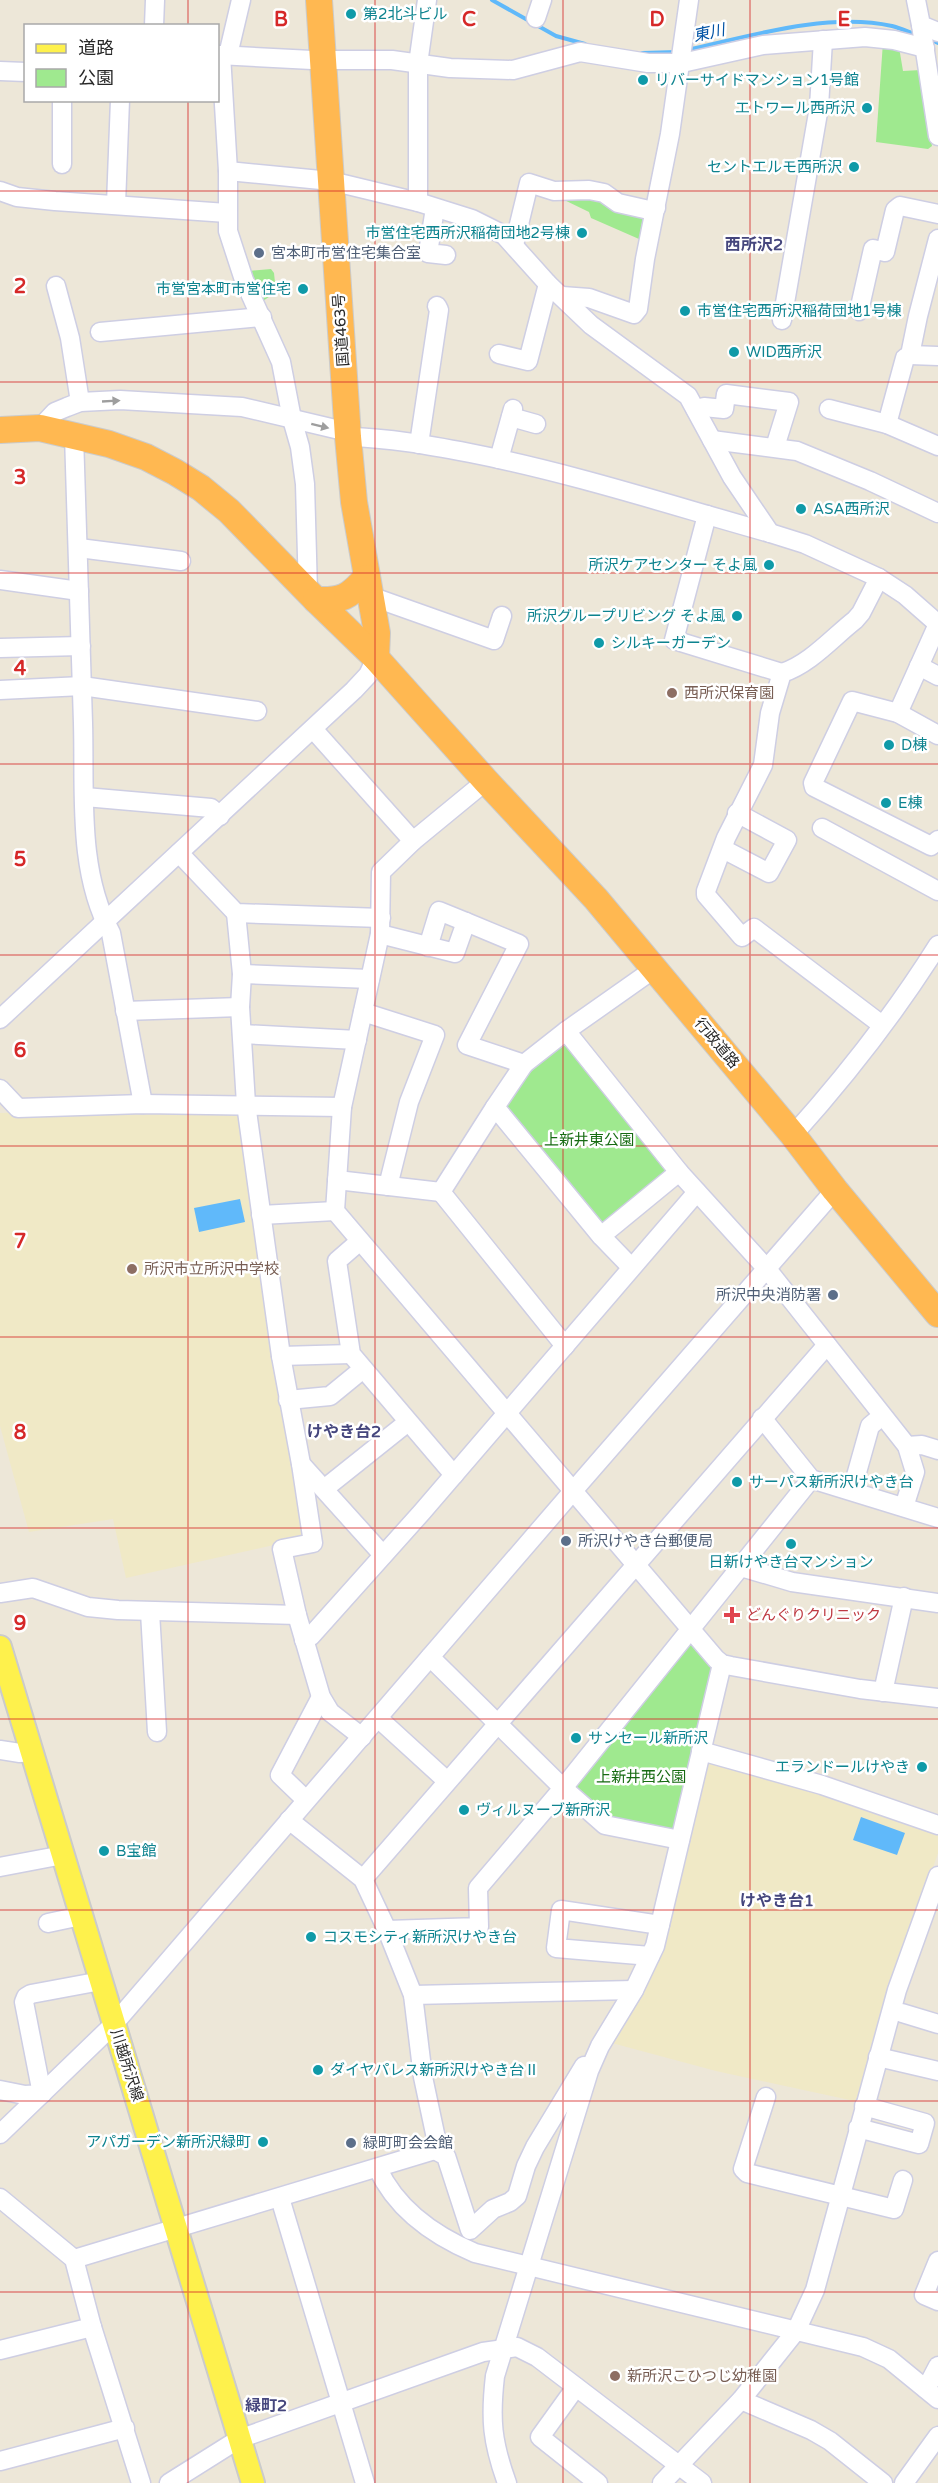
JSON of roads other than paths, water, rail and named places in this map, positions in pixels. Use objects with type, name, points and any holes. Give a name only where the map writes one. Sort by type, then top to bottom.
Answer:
[{"type":"highway","name":"国道463号","points":[[320,0],[348,435],[354,502],[378,646],[376,658]]},
{"type":"highway","points":[[0,430],[40,429],[109,444],[146,457],[201,488],[229,511],[376,658],[486,781]]},
{"type":"highway","points":[[312,596],[335,601],[368,587]]},
{"type":"highway","name":"行政道路","points":[[486,781],[596,899],[793,1135],[835,1190],[938,1314]]},
{"type":"main road","name":"川越所沢線","points":[[0,1647],[253,2483]]},
{"type":"street","points":[[154,24],[155,0]]},
{"type":"street","points":[[242,0],[222,55],[228,171],[228,231],[244,280],[281,362],[306,484],[312,596]]},
{"type":"street","points":[[427,0],[417,64],[428,253],[446,255]]},
{"type":"street","points":[[536,18],[542,0]]},
{"type":"street","points":[[562,296],[588,298],[634,314],[638,309],[682,56],[689,0]]},
{"type":"street","points":[[916,0],[925,35],[938,136]]},
{"type":"street","points":[[222,55],[392,60],[450,68],[513,70],[580,52],[648,63],[763,45],[865,37],[894,40],[925,35]]},
{"type":"street","points":[[782,320],[819,107],[823,40]]},
{"type":"street","points":[[0,71],[24,72]]},
{"type":"street","points":[[62,102],[62,164]]},
{"type":"street","points":[[116,204],[120,102]]},
{"type":"street","points":[[228,171],[331,181],[427,205],[472,219],[504,235],[572,307],[609,339],[688,396],[732,477],[770,533]]},
{"type":"street","points":[[514,245],[530,183],[554,191],[589,190],[604,193],[618,203],[650,210],[656,208]]},
{"type":"street","points":[[0,191],[17,197],[55,201],[227,213]]},
{"type":"street","points":[[859,311],[873,249],[885,252],[895,210],[900,206],[938,214]]},
{"type":"street","points":[[910,355],[930,299],[938,239]]},
{"type":"street","points":[[499,354],[528,361],[548,284]]},
{"type":"street","points":[[56,286],[55,314],[80,402]]},
{"type":"street","points":[[419,444],[439,310],[437,306]]},
{"type":"street","points":[[100,332],[262,317]]},
{"type":"street","points":[[887,424],[905,358],[910,355],[938,356]]},
{"type":"street","points":[[696,410],[704,407],[724,409],[726,394],[789,402],[775,447]]},
{"type":"street","points":[[40,429],[55,412],[80,402],[120,400],[242,407],[348,435],[384,438],[499,459],[630,491],[706,516],[805,544],[879,578],[905,595],[938,624],[898,713]]},
{"type":"street","points":[[829,409],[887,424],[938,446]]},
{"type":"street","points":[[499,459],[512,413],[536,424]]},
{"type":"street","points":[[74,435],[79,548],[85,837],[99,910],[111,933],[143,1104]]},
{"type":"street","points":[[712,440],[797,451],[870,481],[938,513]]},
{"type":"street","points":[[706,516],[674,639],[782,673],[793,670],[855,620],[879,578]]},
{"type":"street","points":[[79,548],[181,561]]},
{"type":"street","points":[[0,580],[79,591]]},
{"type":"street","points":[[368,587],[494,640],[502,616]]},
{"type":"street","points":[[0,648],[81,646]]},
{"type":"street","points":[[0,1019],[313,729],[368,675],[376,658]]},
{"type":"street","points":[[919,666],[938,676]]},
{"type":"street","points":[[782,673],[770,712],[763,765],[737,813],[706,895],[742,937],[754,928],[882,1025]]},
{"type":"street","points":[[0,690],[82,686],[257,711]]},
{"type":"street","points":[[938,735],[898,713],[852,701],[813,783],[814,787],[931,846],[938,840]]},
{"type":"street","points":[[313,729],[414,841]]},
{"type":"street","points":[[486,781],[414,841],[381,872],[380,926],[342,1107],[335,1211],[722,1664],[883,1692],[938,1698]]},
{"type":"street","points":[[85,797],[210,808],[220,816]]},
{"type":"street","points":[[723,849],[769,873],[787,840],[737,813]]},
{"type":"street","points":[[822,828],[938,891]]},
{"type":"street","points":[[179,853],[236,914],[242,974],[240,1007],[246,1104],[281,1356],[313,1543],[282,1549],[297,1615],[321,1697],[330,1712],[362,1737]]},
{"type":"street","points":[[428,947],[439,911],[519,944],[467,1045]]},
{"type":"street","points":[[236,914],[380,926],[428,947],[455,953],[466,922]]},
{"type":"street","points":[[793,1135],[824,1100],[882,1025],[938,945]]},
{"type":"street","points":[[441,1192],[524,1064],[566,1031],[654,969]]},
{"type":"street","points":[[242,974],[370,980]]},
{"type":"street","points":[[125,1011],[240,1007]]},
{"type":"street","points":[[363,1012],[524,1064]]},
{"type":"street","points":[[566,1031],[679,1172],[767,1269],[907,1446],[915,1472],[904,1507]]},
{"type":"street","points":[[242,1034],[357,1040]]},
{"type":"street","points":[[388,1186],[409,1102],[435,1035]]},
{"type":"street","points":[[0,1089],[18,1108],[143,1104],[342,1107]]},
{"type":"street","points":[[495,1107],[601,1236],[631,1267]]},
{"type":"street","points":[[601,1236],[679,1172]]},
{"type":"street","points":[[337,1180],[441,1192],[565,1346]]},
{"type":"street","points":[[3,2127],[42,2094],[114,2024],[835,1190]]},
{"type":"street","points":[[304,1640],[311,1636],[454,1475],[697,1192]]},
{"type":"street","points":[[261,1215],[335,1211]]},
{"type":"street","points":[[360,1241],[337,1261],[351,1354],[454,1475]]},
{"type":"street","points":[[363,1879],[827,1345]]},
{"type":"street","points":[[281,1356],[351,1354]]},
{"type":"street","points":[[288,1400],[330,1395],[363,1369]]},
{"type":"street","points":[[852,1490],[870,1426],[882,1416]]},
{"type":"street","points":[[762,1418],[811,1479],[938,1518]]},
{"type":"street","points":[[324,1489],[408,1422]]},
{"type":"street","points":[[907,1446],[922,1445],[938,1450]]},
{"type":"street","points":[[301,1464],[383,1555]]},
{"type":"street","points":[[387,1930],[479,1927],[478,1888],[563,1788],[811,1479]]},
{"type":"street","points":[[741,1567],[792,1582],[938,1603]]},
{"type":"street","points":[[0,1593],[33,1587],[88,1607],[150,1612],[297,1615]]},
{"type":"street","points":[[883,1692],[904,1597]]},
{"type":"street","points":[[150,1612],[157,1732]]},
{"type":"street","points":[[430,1658],[563,1788],[605,1825],[680,1840]]},
{"type":"street","points":[[74,2259],[435,2150],[446,2156],[470,2230],[493,2209],[510,2202],[517,2196],[526,2166],[535,2147],[578,2075],[600,2046],[634,1990],[650,1956],[660,1925],[722,1664]]},
{"type":"street","points":[[306,1800],[280,1775],[321,1697]]},
{"type":"street","points":[[378,1718],[447,1781]]},
{"type":"street","points":[[0,1750],[33,1752]]},
{"type":"street","points":[[701,1751],[822,1785],[938,1825]]},
{"type":"street","points":[[289,1820],[363,1879],[387,1930],[413,1995],[423,2077],[437,2143],[435,2150]]},
{"type":"street","points":[[0,1867],[63,1855]]},
{"type":"street","points":[[662,2483],[741,2400],[796,2331],[815,2290],[897,1990],[938,1876]]},
{"type":"street","points":[[650,1956],[556,1948],[561,1910],[660,1925]]},
{"type":"street","points":[[48,1923],[81,1916]]},
{"type":"street","points":[[42,2094],[24,2002],[26,1997],[31,1994],[101,1981]]},
{"type":"street","points":[[413,1995],[634,1990]]},
{"type":"street","points":[[902,2013],[938,2025]]},
{"type":"street","points":[[507,2483],[499,2462],[491,2428],[495,2376],[589,2071],[600,2046]]},
{"type":"street","points":[[878,2057],[938,2071]]},
{"type":"street","points":[[0,2090],[25,2095],[42,2094]]},
{"type":"street","points":[[766,2097],[742,2169],[747,2173],[894,2209],[903,2180]]},
{"type":"street","points":[[858,2128],[919,2144],[925,2123],[864,2106]]},
{"type":"street","points":[[378,2169],[404,2206],[440,2237],[475,2253],[875,2352],[889,2359],[932,2394],[938,2366]]},
{"type":"street","points":[[0,2198],[74,2259],[92,2327],[141,2483]]},
{"type":"street","points":[[280,2198],[365,2483]]},
{"type":"street","points":[[938,2261],[924,2295],[938,2301]]},
{"type":"street","points":[[0,2350],[92,2327]]},
{"type":"street","points":[[169,2483],[239,2439],[483,2352],[504,2347],[523,2349],[702,2483]]},
{"type":"street","points":[[576,2387],[540,2437],[598,2483]]},
{"type":"street","points":[[741,2400],[812,2430],[830,2441],[883,2483]]},
{"type":"street","points":[[0,2462],[125,2428]]},
{"type":"street","points":[[904,2483],[938,2436]]},
{"type":"water","points":[[240,1199],[245,1222],[199,1232],[194,1208]]},
{"type":"water","points":[[861,1817],[905,1833],[897,1855],[853,1840]]},
{"type":"waterway","name":"東川","points":[[492,0],[556,36],[585,44]]},
{"type":"waterway","name":"東川","points":[[687,50],[789,28],[842,22],[867,22],[892,26],[918,35]]},
{"type":"waterway","name":"東川","points":[[928,39],[938,43]]},
{"type":"waterway","name":"東川","points":[[642,53],[677,52]]},
{"type":"place","name":"第2北斗ビル","points":[[351,14]]},
{"type":"place","name":"リバーサイドマンション1号館","points":[[643,80]]},
{"type":"place","name":"エトワール西所沢","points":[[867,108]]},
{"type":"place","name":"セントエルモ西所沢","points":[[854,167]]},
{"type":"place","name":"市営住宅西所沢稲荷団地2号棟","points":[[582,233]]},
{"type":"place","name":"宮本町市営住宅集合室","points":[[259,253]]},
{"type":"place","name":"市営宮本町市営住宅","points":[[303,289]]},
{"type":"place","name":"市営住宅西所沢稲荷団地1号棟","points":[[685,311]]},
{"type":"place","name":"WID西所沢","points":[[734,352]]},
{"type":"place","name":"ASA西所沢","points":[[801,509]]},
{"type":"place","name":"所沢ケアセンター そよ風","points":[[769,565]]},
{"type":"place","name":"所沢グループリビング そよ風","points":[[737,616]]},
{"type":"place","name":"シルキーガーデン","points":[[599,643]]},
{"type":"place","name":"西所沢保育園","points":[[672,693]]},
{"type":"place","name":"D棟","points":[[889,745]]},
{"type":"place","name":"E棟","points":[[886,803]]},
{"type":"place","name":"所沢市立所沢中学校","points":[[132,1269]]},
{"type":"place","name":"所沢中央消防署","points":[[833,1295]]},
{"type":"place","name":"サーパス新所沢けやき台","points":[[737,1482]]},
{"type":"place","name":"所沢けやき台郵便局","points":[[566,1541]]},
{"type":"place","name":"日新けやき台マンション","points":[[791,1544]]},
{"type":"place","name":"どんぐりクリニック","points":[[732,1615]]},
{"type":"place","name":"サンセール新所沢","points":[[576,1738]]},
{"type":"place","name":"エランドールけやき","points":[[922,1767]]},
{"type":"place","name":"ヴィルヌーブ新所沢","points":[[464,1810]]},
{"type":"place","name":"B宝館","points":[[104,1851]]},
{"type":"place","name":"コスモシティ新所沢けやき台","points":[[311,1937]]},
{"type":"place","name":"ダイヤパレス新所沢けやき台Ⅱ","points":[[318,2070]]},
{"type":"place","name":"アパガーデン新所沢緑町","points":[[263,2142]]},
{"type":"place","name":"緑町町会会館","points":[[351,2143]]},
{"type":"place","name":"新所沢こひつじ幼稚園","points":[[615,2376]]},
{"type":"district","name":"西所沢2","points":[[754,245]]},
{"type":"district","name":"けやき台2","points":[[344,1432]]},
{"type":"district","name":"けやき台1","points":[[777,1901]]},
{"type":"district","name":"緑町2","points":[[266,2406]]},
{"type":"park label","name":"上新井東公園","points":[[589,1140]]},
{"type":"park label","name":"上新井西公園","points":[[641,1777]]}]
